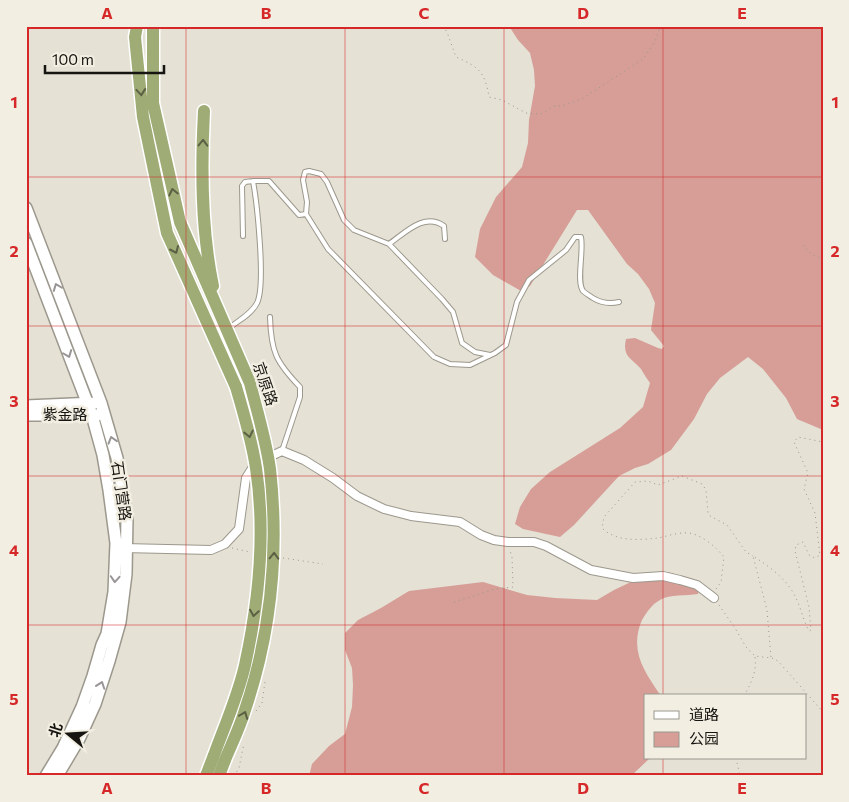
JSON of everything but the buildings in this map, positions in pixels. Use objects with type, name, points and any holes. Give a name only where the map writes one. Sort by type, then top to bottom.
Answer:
[{"type":"highway","name":"京原路","points":[[137,26],[135,37],[143,117],[167,233],[236,387],[249,432],[256,469],[260,545],[259,584],[244,666],[220,757]]},
{"type":"highway","name":"京原路","points":[[153,26],[153,103],[180,222],[250,383],[270,467],[274,545],[272,585],[258,669],[245,711],[220,757]]},
{"type":"highway","points":[[204,111],[202,179],[204,222],[210,271],[219,312]]},
{"type":"highway","points":[[206,776],[220,757]]},
{"type":"highway","points":[[219,776],[220,757]]},
{"type":"main road","name":"石门营路","points":[[26,208],[101,403],[117,458],[127,517],[107,634],[102,645],[94,676],[63,748],[46,776]]},
{"type":"main road","name":"石门营路","points":[[26,243],[92,415],[103,455],[121,548],[124,590],[120,622],[107,668],[87,722],[57,776]]},
{"type":"main road","name":"紫金路","points":[[26,406],[101,403]]},
{"type":"main road","name":"紫金路","points":[[26,415],[104,415]]},
{"type":"street","points":[[121,548],[211,550],[225,544],[239,529],[246,478],[257,462],[282,452],[304,460],[334,478],[357,496],[384,509],[411,516],[460,522],[481,535],[494,540],[534,542],[546,546],[591,570],[633,578],[663,576],[680,580],[696,585],[712,597]]},
{"type":"lane","points":[[491,355],[475,352],[462,343],[454,312],[389,244],[354,230],[344,220],[327,182],[321,174],[310,171],[305,172],[302,180],[307,202],[306,214],[328,249],[434,357],[450,364],[470,365],[491,355],[506,345],[517,302],[529,280],[566,250],[575,236],[581,237],[583,246],[580,282],[583,290],[595,299],[609,304],[619,302]]},
{"type":"lane","points":[[227,331],[257,303],[261,287],[261,266],[253,181]]},
{"type":"lane","points":[[243,236],[242,186],[245,182],[269,181],[298,215],[306,214]]},
{"type":"lane","points":[[389,244],[418,223],[438,222],[444,226],[445,238]]},
{"type":"lane","points":[[270,317],[270,339],[276,358],[286,373],[300,386],[300,398],[282,452]]},
{"type":"path","points":[[443,26],[456,58],[469,63],[483,74],[489,97],[502,100],[526,113],[541,114],[554,106],[562,106],[594,93],[601,86],[642,59],[655,42],[660,26]]},
{"type":"path","points":[[803,245],[811,254],[823,259]]},
{"type":"path","points":[[823,442],[798,436],[794,442],[808,473],[804,489],[816,513],[819,538],[820,555],[815,558],[809,555],[803,542],[796,545],[802,582],[809,607],[811,630],[809,631],[795,596],[783,578],[769,566],[746,552],[727,525],[710,516],[708,513],[706,490],[702,484],[682,476],[658,485],[648,481],[635,482],[622,494],[604,517],[602,528],[608,534],[639,540],[690,533],[718,549],[724,557],[720,582],[712,597],[735,628],[746,647],[755,656],[778,661],[823,712]]},
{"type":"path","points":[[454,602],[495,589],[514,587],[512,557],[508,542]]},
{"type":"path","points":[[753,556],[767,610],[771,658]]},
{"type":"path","points":[[745,694],[751,684],[756,668],[755,656]]},
{"type":"path","points":[[736,760],[740,776]]},
{"type":"green space","points":[[509,26],[823,26],[823,430],[797,419],[786,398],[763,369],[748,357],[720,378],[707,394],[694,419],[671,450],[648,464],[619,476],[574,525],[560,537],[523,529],[515,524],[520,507],[531,489],[550,472],[620,428],[643,407],[650,383],[641,369],[626,353],[626,339],[635,338],[662,349],[664,346],[651,330],[655,303],[649,289],[638,274],[627,264],[588,210],[577,210],[530,286],[521,291],[493,275],[475,257],[480,229],[496,197],[522,167],[528,143],[529,120],[535,86],[534,70],[530,53]]},
{"type":"green space","points":[[668,572],[693,579],[700,584],[698,594],[664,598],[652,606],[642,620],[638,631],[637,641],[640,660],[660,694],[644,694],[644,760],[648,760],[631,776],[309,776],[312,764],[329,746],[345,734],[352,707],[353,685],[352,668],[345,650],[345,633],[358,620],[409,591],[483,582],[527,595],[597,600],[635,580]]}]
